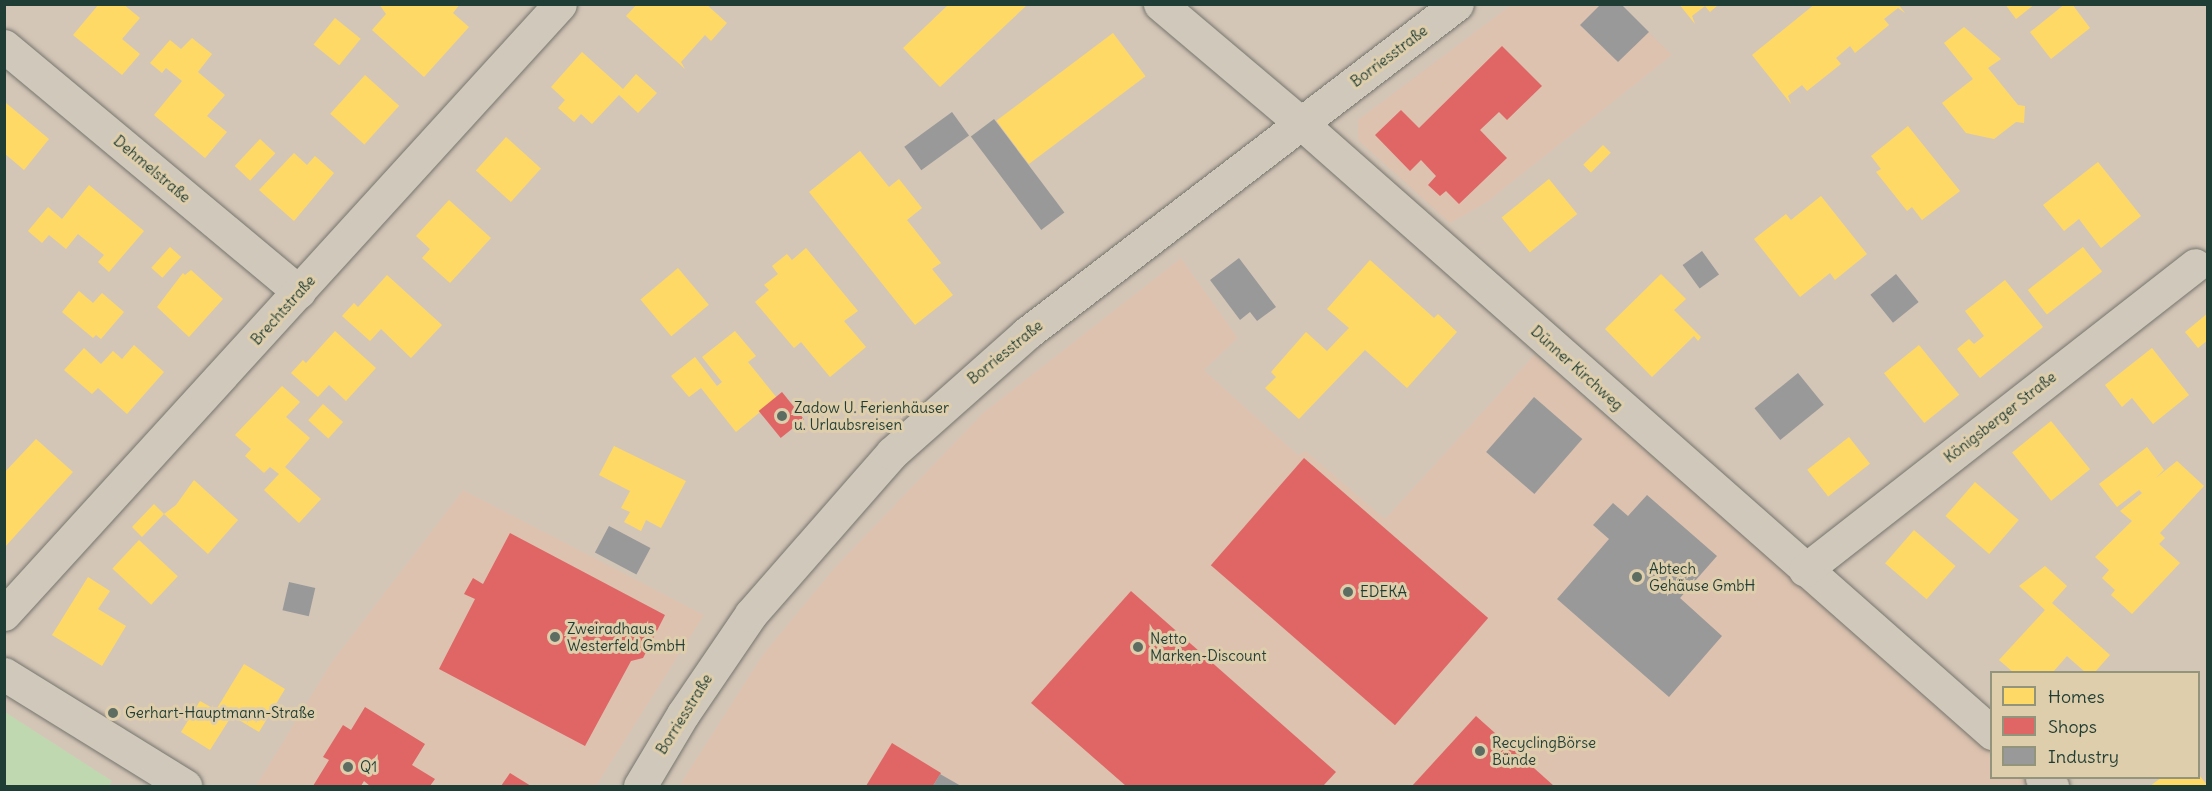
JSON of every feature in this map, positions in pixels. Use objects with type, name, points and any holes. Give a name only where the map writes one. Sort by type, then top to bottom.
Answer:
[{"type":"street","name":"Brechtstraße","points":[[4,614],[560,4]]},
{"type":"street","name":"Dünner Kirchweg","points":[[1160,4],[1301,123],[1990,731]]},
{"type":"street","name":"Borriesstraße","points":[[640,786],[689,704],[751,614],[892,453],[1010,347],[1457,4]]},
{"type":"street","name":"Dehmelstraße","points":[[4,46],[299,292]]},
{"type":"street","name":"Königsberger Straße","points":[[1805,570],[2195,265]]},
{"type":"street","points":[[4,674],[185,786]]},
{"type":"shaded area","points":[[1511,5],[1621,5],[1672,55],[1487,202],[1450,223],[1358,140],[1358,120]]},
{"type":"shaded area","points":[[1181,258],[1238,338],[1204,370],[1298,455],[1306,451],[1385,519],[1535,354],[1990,749],[1990,779],[2024,779],[2034,786],[679,786],[764,653],[837,565],[983,413]]},
{"type":"shaded area","points":[[463,490],[704,615],[596,786],[256,786],[331,663]]},
{"type":"green space","points":[[5,712],[112,781],[109,786],[5,786]]},
{"type":"building: Homes","points":[[99,4],[123,4],[140,18],[122,39],[140,54],[122,75],[73,35]]},
{"type":"building: Homes","points":[[379,4],[460,4],[453,13],[469,27],[424,77],[372,30],[386,14]]},
{"type":"building: Homes","points":[[637,4],[706,4],[727,23],[711,41],[705,35],[681,62],[685,69],[626,16]]},
{"type":"building: Homes","points":[[949,4],[1028,4],[940,87],[903,48]]},
{"type":"building: Homes","points":[[1679,4],[1719,4],[1710,12],[1705,6],[1692,16],[1695,24]]},
{"type":"building: Homes","points":[[1815,4],[1898,4],[1905,13],[1898,8],[1884,19],[1889,25],[1855,53],[1850,46],[1836,58],[1841,64],[1807,91],[1802,85],[1788,96],[1791,104],[1752,55]]},
{"type":"building: Homes","points":[[2005,4],[2035,4],[2016,19]]},
{"type":"building: Homes","points":[[2065,4],[2072,4],[2090,28],[2051,59],[2030,32]]},
{"type":"building: Homes","points":[[335,18],[361,39],[339,65],[314,44]]},
{"type":"building: Homes","points":[[1964,27],[2001,59],[1988,68],[2018,105],[2025,106],[2024,123],[2016,122],[1994,139],[1966,133],[1942,103],[1973,79],[1944,43]]},
{"type":"building: Homes","points":[[1113,33],[1145,76],[1029,164],[996,121]]},
{"type":"building: Homes","points":[[192,38],[212,54],[198,72],[225,95],[207,116],[227,132],[205,158],[154,115],[182,81],[166,68],[162,73],[150,63],[170,40],[181,49]]},
{"type":"building: Homes","points":[[582,52],[623,89],[636,74],[657,93],[638,113],[619,95],[592,124],[581,114],[574,122],[558,108],[565,100],[551,87]]},
{"type":"building: Homes","points":[[365,75],[399,106],[364,144],[330,114]]},
{"type":"building: Homes","points":[[6,103],[49,139],[24,170],[4,153]]},
{"type":"building: Homes","points":[[1908,126],[1960,191],[1922,220],[1912,207],[1907,211],[1876,172],[1881,169],[1871,156]]},
{"type":"building: Homes","points":[[506,137],[541,168],[511,202],[476,170]]},
{"type":"building: Homes","points":[[260,139],[275,153],[250,180],[235,166]]},
{"type":"building: Homes","points":[[1603,145],[1611,153],[1591,173],[1583,165]]},
{"type":"building: Homes","points":[[860,151],[889,187],[899,179],[922,208],[907,220],[941,263],[932,269],[953,295],[915,325],[809,192]]},
{"type":"building: Homes","points":[[294,153],[307,165],[315,156],[334,173],[294,221],[259,190]]},
{"type":"building: Homes","points":[[2098,162],[2141,216],[2101,248],[2079,219],[2064,231],[2043,205]]},
{"type":"building: Homes","points":[[1549,179],[1577,214],[1530,252],[1502,217]]},
{"type":"building: Homes","points":[[89,185],[144,231],[109,272],[98,262],[104,255],[78,234],[66,249],[49,235],[42,243],[28,231],[48,207],[62,219]]},
{"type":"building: Homes","points":[[1821,196],[1867,254],[1835,280],[1830,273],[1800,297],[1754,239],[1786,214],[1791,220]]},
{"type":"building: Homes","points":[[449,200],[491,238],[450,283],[422,258],[430,249],[416,236]]},
{"type":"building: Homes","points":[[170,247],[181,257],[162,278],[151,268]]},
{"type":"building: Homes","points":[[2083,247],[2102,271],[2047,315],[2028,290]]},
{"type":"building: Homes","points":[[806,248],[858,311],[844,321],[866,347],[830,377],[801,342],[794,348],[755,302],[769,290],[764,285],[778,274],[772,266],[787,254],[792,260]]},
{"type":"building: Homes","points":[[1370,260],[1434,318],[1438,314],[1457,332],[1407,388],[1365,350],[1299,419],[1265,388],[1276,377],[1271,372],[1306,332],[1327,351],[1349,328],[1327,309]]},
{"type":"building: Homes","points":[[678,268],[709,305],[671,336],[640,299]]},
{"type":"building: Homes","points":[[191,270],[223,299],[189,337],[157,307],[183,273],[185,275]]},
{"type":"building: Homes","points":[[1661,274],[1686,299],[1674,310],[1701,337],[1698,341],[1694,336],[1652,377],[1605,329]]},
{"type":"building: Homes","points":[[387,275],[442,325],[411,358],[381,329],[370,341],[342,316],[354,303],[358,307]]},
{"type":"building: Homes","points":[[2005,280],[2043,327],[1980,378],[1957,349],[1969,339],[1974,344],[1984,336],[1965,311]]},
{"type":"building: Homes","points":[[79,291],[93,303],[102,293],[124,312],[101,339],[96,335],[93,338],[62,312]]},
{"type":"building: Homes","points":[[2208,313],[2208,340],[2198,348],[2185,332]]},
{"type":"building: Homes","points":[[335,331],[376,368],[346,401],[329,385],[318,397],[291,373],[303,360],[306,363]]},
{"type":"building: Homes","points":[[735,331],[756,356],[748,362],[777,398],[736,432],[701,388],[689,397],[671,376],[695,357],[717,386],[722,382],[702,357]]},
{"type":"building: Homes","points":[[134,345],[164,372],[127,414],[98,388],[92,394],[64,370],[84,348],[101,364],[113,351],[122,359]]},
{"type":"building: Homes","points":[[1919,345],[1959,395],[1924,423],[1884,373]]},
{"type":"building: Homes","points":[[2152,348],[2189,395],[2153,424],[2132,398],[2122,407],[2105,385]]},
{"type":"building: Homes","points":[[282,386],[300,402],[286,417],[310,438],[285,467],[321,499],[299,523],[264,490],[279,474],[270,467],[264,473],[245,456],[251,449],[235,435]]},
{"type":"building: Homes","points":[[323,404],[343,422],[328,438],[308,420]]},
{"type":"building: Homes","points":[[2051,421],[2090,469],[2051,501],[2012,452]]},
{"type":"building: Homes","points":[[1849,437],[1870,464],[1828,496],[1807,470]]},
{"type":"building: Homes","points":[[36,439],[73,472],[4,548],[4,473]]},
{"type":"building: Homes","points":[[614,446],[686,481],[661,528],[646,520],[641,531],[624,522],[630,512],[621,508],[630,491],[599,475]]},
{"type":"building: Homes","points":[[2147,447],[2164,470],[2156,478],[2177,461],[2204,486],[2160,533],[2165,538],[2159,544],[2180,563],[2132,614],[2111,595],[2115,590],[2102,578],[2109,570],[2095,557],[2132,521],[2120,511],[2142,493],[2139,490],[2117,507],[2099,484]]},
{"type":"building: Homes","points":[[194,480],[238,520],[208,554],[164,514],[176,505]]},
{"type":"building: Homes","points":[[1975,482],[2019,520],[1989,554],[1945,516]]},
{"type":"building: Homes","points":[[154,504],[164,514],[142,537],[132,527]]},
{"type":"building: Homes","points":[[1914,530],[1956,566],[1927,599],[1885,563]]},
{"type":"building: Homes","points":[[139,540],[178,576],[151,605],[112,569]]},
{"type":"building: Homes","points":[[2045,566],[2067,586],[2052,603],[2110,655],[2096,671],[2084,671],[2067,656],[2054,671],[2012,671],[1999,660],[2045,610],[2019,586]]},
{"type":"building: Homes","points":[[88,577],[110,591],[98,609],[126,626],[102,666],[52,635]]},
{"type":"building: Homes","points":[[244,664],[285,689],[259,732],[239,720],[229,720],[210,750],[181,732],[200,701],[216,710]]},
{"type":"building: Homes","points":[[2200,776],[2208,786],[2150,786],[2160,779],[2200,779]]},
{"type":"building: Shops","points":[[1502,46],[1542,86],[1507,120],[1499,112],[1480,130],[1507,158],[1459,204],[1446,191],[1440,196],[1428,185],[1436,176],[1421,160],[1410,171],[1375,135],[1401,110],[1419,128]]},
{"type":"building: Shops","name":"Zadow U. Ferienhäuser u. Urlaubsreisen","points":[[782,392],[804,419],[781,438],[759,411]]},
{"type":"building: Shops","name":"EDEKA","points":[[1304,458],[1488,618],[1395,725],[1211,565]]},
{"type":"building: Shops","name":"Zweiradhaus Westerfeld GmbH","points":[[510,533],[665,615],[643,658],[631,661],[585,746],[439,669],[475,599],[464,594],[473,578],[483,584]]},
{"type":"building: Shops","name":"Netto Marken-Discount","points":[[1131,591],[1336,772],[1323,786],[1126,786],[1031,703]]},
{"type":"building: Shops","points":[[365,707],[425,744],[412,765],[435,779],[430,786],[370,786],[364,781],[361,786],[313,786],[329,760],[323,757],[343,725],[351,730]]},
{"type":"building: Shops","name":"RecyclingBörse Bünde","points":[[1476,716],[1554,786],[1412,786]]},
{"type":"building: Shops","points":[[892,743],[941,773],[933,786],[866,786]]},
{"type":"building: Shops","points":[[510,773],[531,786],[501,786]]},
{"type":"building: Industry","points":[[1601,4],[1621,4],[1649,32],[1618,62],[1580,25]]},
{"type":"building: Industry","points":[[952,112],[969,135],[921,170],[904,147]]},
{"type":"building: Industry","points":[[994,119],[1064,212],[1041,230],[971,136]]},
{"type":"building: Industry","points":[[1702,251],[1719,274],[1700,289],[1683,265]]},
{"type":"building: Industry","points":[[1239,258],[1276,307],[1257,321],[1250,312],[1240,320],[1210,280]]},
{"type":"building: Industry","points":[[1896,274],[1919,302],[1893,323],[1870,295]]},
{"type":"building: Industry","points":[[1798,373],[1824,405],[1780,440],[1754,408]]},
{"type":"building: Industry","points":[[1534,397],[1582,439],[1534,494],[1486,452]]},
{"type":"building: Industry","name":"Abtech Gehäuse GmbH","points":[[1647,495],[1717,556],[1680,598],[1722,636],[1669,697],[1557,599],[1609,539],[1593,525],[1613,503],[1628,516]]},
{"type":"building: Industry","points":[[609,526],[650,548],[636,575],[595,552]]},
{"type":"building: Industry","points":[[289,582],[315,588],[309,616],[282,610]]},
{"type":"building: Industry","points":[[940,774],[961,786],[933,786]]},
{"type":"place","name":"Zadow U. Ferienhäuser u. Urlaubsreisen","points":[[782,416]]},
{"type":"place","name":"Abtech Gehäuse GmbH","points":[[1637,577]]},
{"type":"place","name":"EDEKA","points":[[1348,592]]},
{"type":"place","name":"Zweiradhaus Westerfeld GmbH","points":[[555,637]]},
{"type":"place","name":"Netto Marken-Discount","points":[[1138,647]]},
{"type":"place","name":"Gerhart-Hauptmann-Straße","points":[[113,713]]},
{"type":"place","name":"RecyclingBörse Bünde","points":[[1480,751]]},
{"type":"place","name":"Q1","points":[[348,767]]}]
